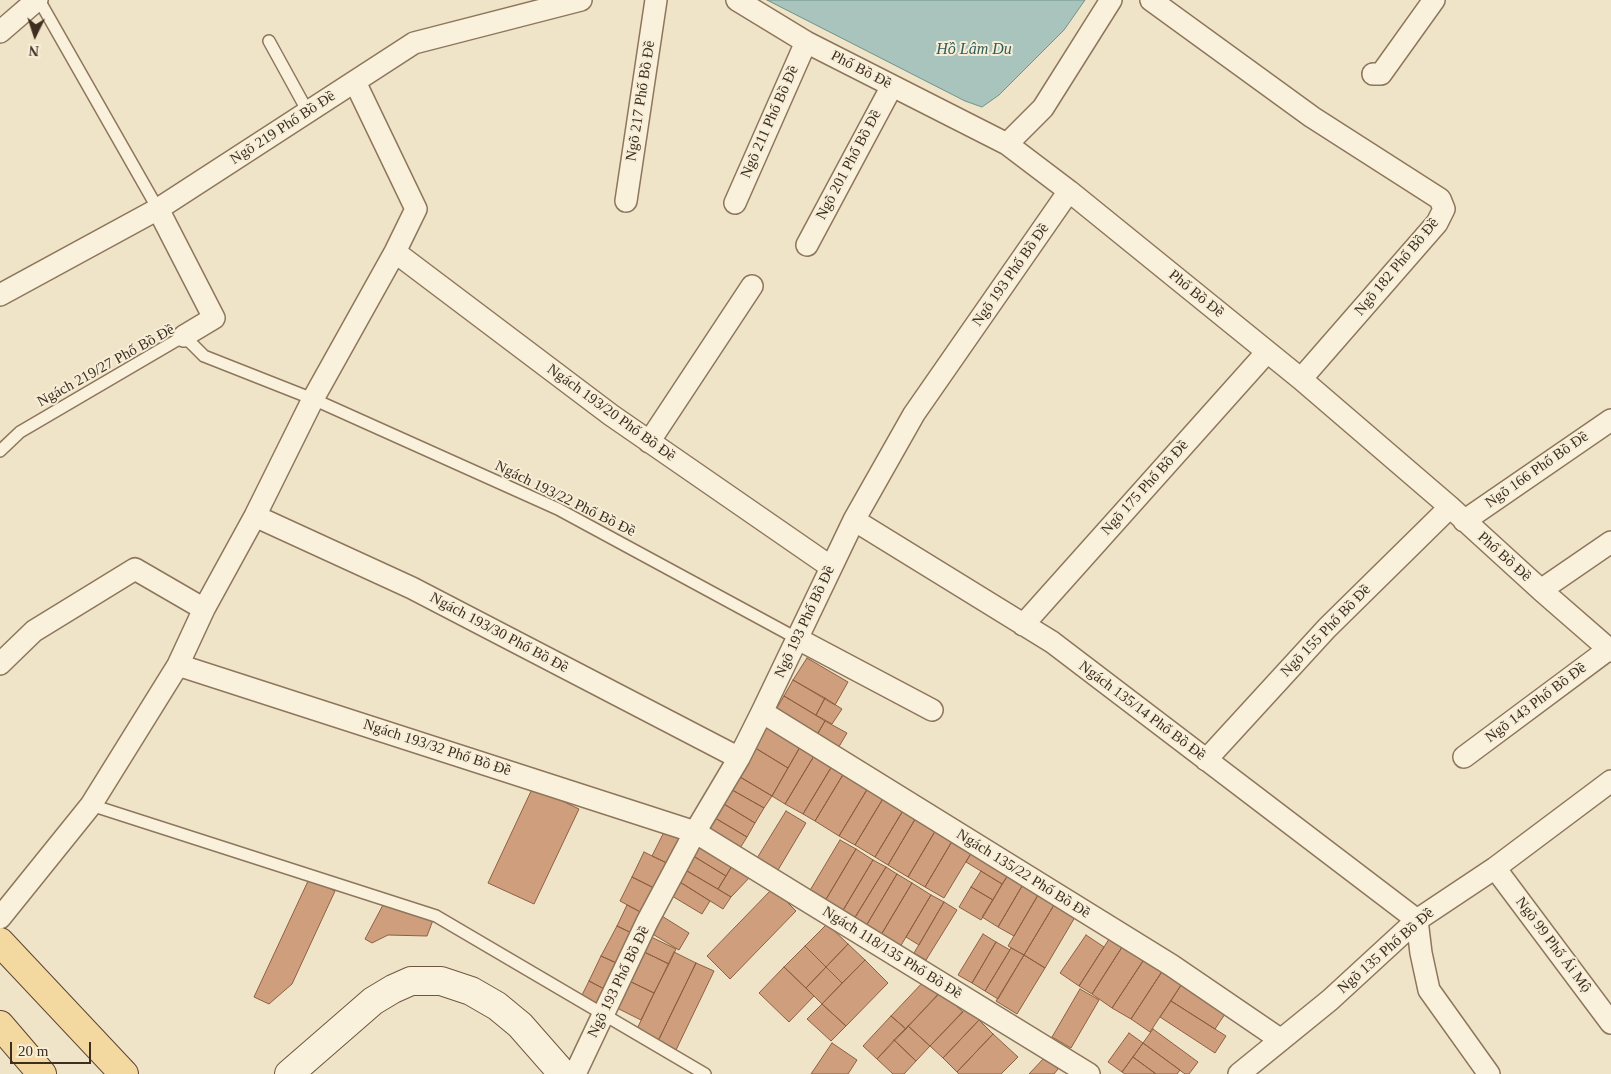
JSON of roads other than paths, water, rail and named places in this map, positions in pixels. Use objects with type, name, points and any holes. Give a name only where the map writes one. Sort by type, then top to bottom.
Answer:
[{"type":"main road","points":[[0,942],[124,1074]]},
{"type":"main road","points":[[0,1025],[42,1074]]},
{"type":"street","points":[[0,32],[38,0]]},
{"type":"street","name":"Ngõ 219 Phố Bồ Đề","points":[[0,295],[158,209],[414,43],[581,0]]},
{"type":"street","name":"Ngõ 217 Phố Bồ Đề","points":[[626,201],[656,0]]},
{"type":"street","name":"Phố Bồ Đề","points":[[736,0],[806,42],[1007,144],[1069,191],[1301,379],[1610,650]]},
{"type":"street","points":[[1007,144],[1043,108],[1111,0]]},
{"type":"street","name":"Ngõ 182 Phố Bồ Đề","points":[[1151,0],[1312,117],[1440,199],[1444,209],[1438,223],[1301,379]]},
{"type":"street","points":[[1372,74],[1380,74],[1434,0]]},
{"type":"street","name":"Ngõ 211 Phố Bồ Đề","points":[[735,203],[806,42]]},
{"type":"street","points":[[0,918],[92,805],[178,665],[204,609],[255,516],[313,399],[395,252],[416,209],[354,82]]},
{"type":"street","name":"Ngõ 201 Phố Bồ Đề","points":[[807,245],[892,86]]},
{"type":"street","name":"Ngõ 193 Phố Bồ Đề","points":[[575,1074],[647,922],[762,712],[854,520],[914,414],[1069,191]]},
{"type":"street","points":[[158,209],[214,318],[184,336]]},
{"type":"street","name":"Ngách 193/20 Phố Bồ Đề","points":[[395,252],[611,416],[831,567]]},
{"type":"street","points":[[649,442],[752,286]]},
{"type":"street","name":"Ngõ 175 Phố Bồ Đề","points":[[1024,625],[1267,352]]},
{"type":"street","name":"Ngõ 166 Phố Bồ Đề","points":[[1457,514],[1611,420]]},
{"type":"street","name":"Ngõ 155 Phố Bồ Đề","points":[[1206,760],[1327,628],[1457,514]]},
{"type":"street","name":"Ngách 193/30 Phố Bồ Đề","points":[[255,516],[412,588],[738,758]]},
{"type":"street","name":"Ngách 135/14 Phố Bồ Đề","points":[[854,520],[1052,642],[1417,920]]},
{"type":"street","points":[[1540,590],[1611,542]]},
{"type":"street","points":[[0,664],[34,631],[135,569],[204,609]]},
{"type":"street","points":[[798,639],[932,710]]},
{"type":"street","name":"Ngõ 143 Phố Bồ Đề","points":[[1464,758],[1610,650]]},
{"type":"street","name":"Ngách 193/32 Phố Bồ Đề","points":[[178,665],[695,832]]},
{"type":"street","name":"Ngách 135/22 Phố Bồ Đề","points":[[762,712],[1171,965],[1281,1040]]},
{"type":"street","name":"Ngõ 135 Phố Bồ Đề","points":[[1239,1074],[1330,1000],[1417,920],[1495,868],[1611,781]]},
{"type":"street","name":"Ngách 118/135 Phố Bồ Đề","points":[[695,832],[1089,1074]]},
{"type":"street","name":"Ngõ 99 Phố Ái Mộ","points":[[1495,868],[1611,1023]]},
{"type":"street","points":[[1417,920],[1420,953],[1429,990],[1489,1074]]},
{"type":"street","points":[[288,1074],[373,1001],[392,989],[411,981],[441,981],[471,991],[497,1006],[520,1025],[563,1074]]},
{"type":"lane","points":[[38,0],[158,209]]},
{"type":"lane","points":[[269,42],[308,112]]},
{"type":"lane","name":"Ngách 219/27 Phố Bồ Đề","points":[[0,451],[20,432],[184,336],[204,356],[313,399]]},
{"type":"lane","name":"Ngách 193/22 Phố Bồ Đề","points":[[313,399],[558,509],[798,639]]},
{"type":"lane","points":[[92,805],[436,916],[705,1074]]},
{"type":"water","name":"Hồ Lâm Du","points":[[767,0],[1085,0],[1064,30],[999,95],[982,107],[965,101]]}]
